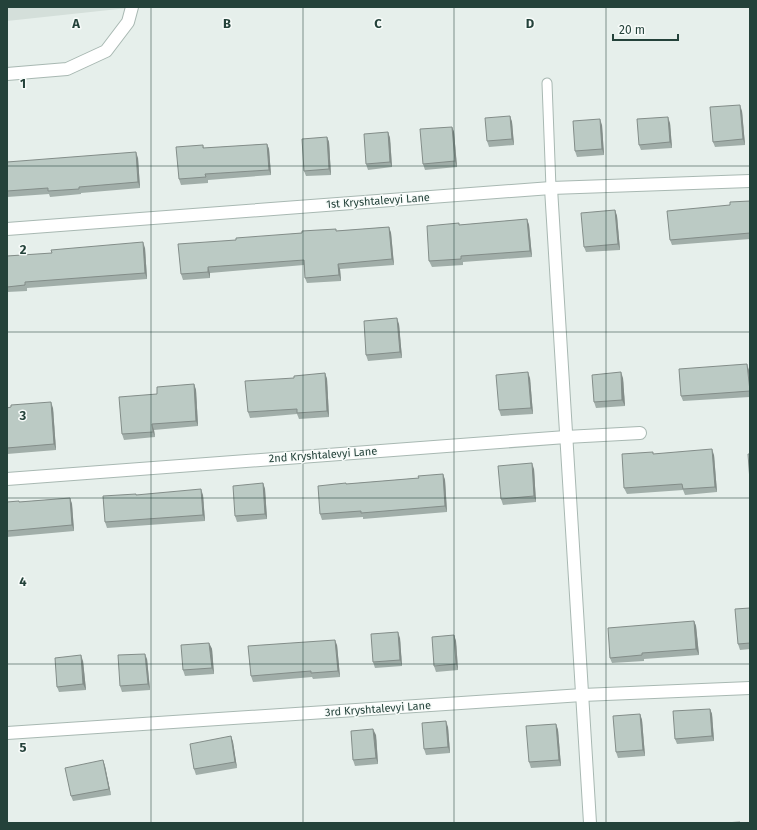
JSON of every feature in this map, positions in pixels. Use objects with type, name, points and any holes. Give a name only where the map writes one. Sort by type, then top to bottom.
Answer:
[{"type":"street","points":[[7,74],[67,69],[106,51],[128,22],[132,7]]},
{"type":"street","name":"1st Kryshtalevyi Lane","points":[[7,229],[551,188],[750,181]]},
{"type":"street","points":[[551,188],[590,823]]},
{"type":"street","name":"2nd Kryshtalevyi Lane","points":[[7,478],[566,437],[640,433]]},
{"type":"street","name":"3rd Kryshtalevyi Lane","points":[[7,733],[582,695],[750,688]]},
{"type":"lane","points":[[547,83],[551,188]]},
{"type":"shaded area","points":[[7,7],[137,7],[7,21]]},
{"type":"building","points":[[740,105],[743,139],[713,142],[710,107]]},
{"type":"building","points":[[510,116],[512,139],[487,141],[485,118]]},
{"type":"building","points":[[668,117],[670,142],[639,145],[637,119]]},
{"type":"building","points":[[600,119],[602,149],[575,151],[573,121]]},
{"type":"building","points":[[452,127],[455,161],[423,164],[420,129]]},
{"type":"building","points":[[388,132],[390,162],[366,164],[364,134]]},
{"type":"building","points":[[327,137],[329,169],[304,171],[302,139]]},
{"type":"building","points":[[267,144],[269,170],[205,174],[206,177],[179,179],[176,147],[203,145],[203,148]]},
{"type":"building","points":[[136,152],[138,182],[79,187],[79,189],[48,191],[48,188],[7,191],[7,162]]},
{"type":"building","points":[[750,201],[750,233],[670,240],[667,211],[730,205],[730,202]]},
{"type":"building","points":[[615,210],[618,244],[584,247],[581,213]]},
{"type":"building","points":[[527,219],[530,251],[461,256],[461,259],[429,261],[427,226],[459,223],[459,225]]},
{"type":"building","points":[[389,227],[392,259],[338,264],[339,275],[305,278],[304,260],[208,267],[208,272],[181,274],[178,244],[236,240],[236,238],[302,233],[302,231],[336,229],[336,231]]},
{"type":"building","points":[[143,242],[145,273],[25,282],[25,285],[7,287],[7,256],[52,253],[51,250]]},
{"type":"building","points":[[397,318],[400,352],[366,355],[364,321]]},
{"type":"building","points":[[747,364],[750,391],[681,396],[679,369]]},
{"type":"building","points":[[528,372],[531,408],[499,410],[496,375]]},
{"type":"building","points":[[621,372],[622,400],[594,402],[592,375]]},
{"type":"building","points":[[325,373],[327,411],[297,413],[297,409],[248,412],[245,381],[294,378],[294,376]]},
{"type":"building","points":[[194,384],[196,421],[152,424],[153,432],[122,434],[119,397],[157,394],[157,387]]},
{"type":"building","points":[[51,402],[54,444],[7,448],[7,408],[11,407],[11,405]]},
{"type":"building","points":[[712,449],[715,487],[683,489],[682,484],[624,488],[622,454],[653,452],[653,454]]},
{"type":"building","points":[[748,454],[750,454],[750,481]]},
{"type":"building","points":[[532,463],[534,496],[501,499],[498,466]]},
{"type":"building","points":[[443,474],[445,506],[361,513],[361,511],[320,514],[318,486],[419,478],[418,476]]},
{"type":"building","points":[[263,483],[265,514],[235,516],[233,486]]},
{"type":"building","points":[[201,489],[203,515],[105,522],[103,496],[136,495]]},
{"type":"building","points":[[70,498],[72,525],[7,531],[7,502]]},
{"type":"building","points":[[750,608],[750,643],[738,644],[735,609]]},
{"type":"building","points":[[694,621],[696,649],[642,653],[642,655],[610,658],[608,628]]},
{"type":"building","points":[[398,632],[400,660],[373,662],[371,634]]},
{"type":"building","points":[[454,635],[456,664],[434,666],[432,637]]},
{"type":"building","points":[[335,640],[338,671],[311,673],[311,671],[251,676],[248,646]]},
{"type":"building","points":[[209,643],[212,668],[183,670],[181,645]]},
{"type":"building","points":[[145,654],[148,684],[120,686],[118,655]]},
{"type":"building","points":[[81,655],[83,684],[57,687],[55,658]]},
{"type":"building","points":[[710,709],[712,736],[675,739],[673,711]]},
{"type":"building","points":[[640,714],[643,750],[616,752],[613,716]]},
{"type":"building","points":[[446,721],[448,747],[424,749],[422,723]]},
{"type":"building","points":[[556,724],[559,760],[529,762],[526,726]]},
{"type":"building","points":[[373,729],[376,758],[353,760],[351,731]]},
{"type":"building","points":[[231,736],[235,762],[194,769],[190,744]]},
{"type":"building","points":[[103,760],[109,789],[71,796],[65,768]]}]
